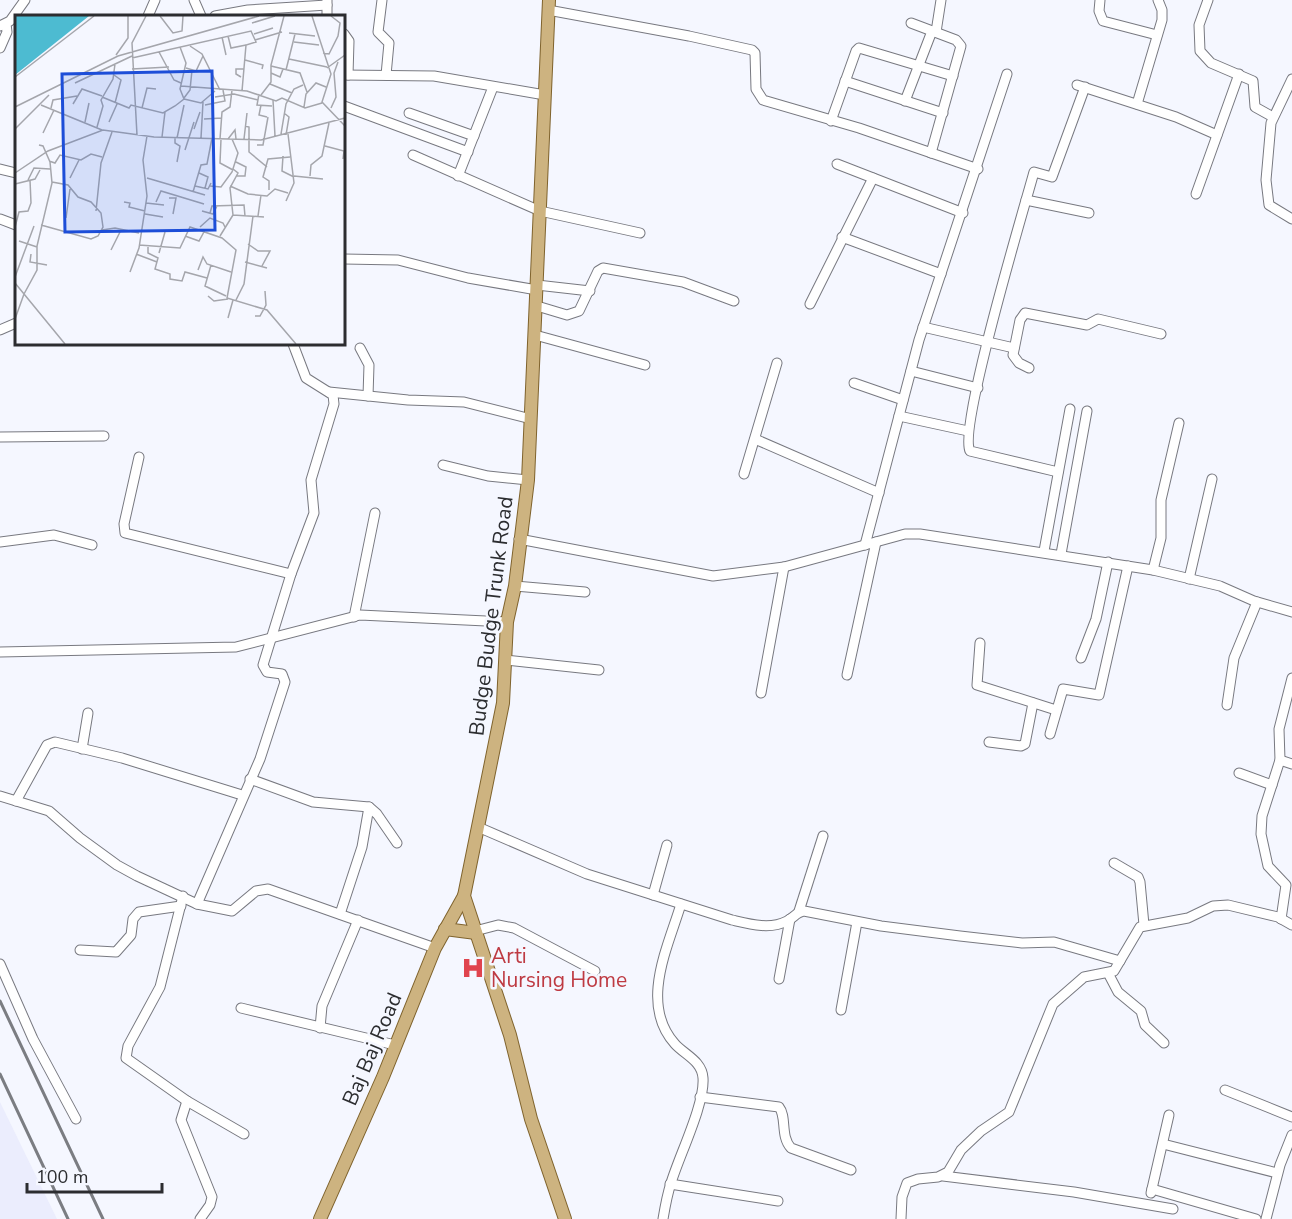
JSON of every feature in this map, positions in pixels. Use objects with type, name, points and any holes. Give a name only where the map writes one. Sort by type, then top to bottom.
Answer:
[{"type":"main road","name":"Budge Budge Trunk Road","points":[[464,896],[503,703],[507,622],[515,586],[528,480],[548,5]]},
{"type":"main road","name":"Baj Baj Road","points":[[320,1219],[435,948],[464,896]]},
{"type":"main road","points":[[464,896],[510,1035],[531,1119],[565,1219]]},
{"type":"main road","points":[[445,929],[476,932]]},
{"type":"street","points":[[0,48],[7,32],[3,25],[24,0]]},
{"type":"street","points":[[148,15],[155,0]]},
{"type":"street","points":[[194,0],[201,15]]},
{"type":"street","points":[[382,0],[378,27],[389,44],[386,75]]},
{"type":"street","points":[[905,101],[934,31],[941,0]]},
{"type":"street","points":[[1100,0],[1103,21],[1157,35]]},
{"type":"street","points":[[1137,104],[1157,35],[1162,10],[1158,0]]},
{"type":"street","points":[[1208,0],[1199,25],[1200,51],[1211,63],[1252,81],[1255,107],[1273,117]]},
{"type":"street","points":[[222,15],[327,2]]},
{"type":"street","points":[[548,5],[752,50],[755,53],[758,96],[774,105],[978,169]]},
{"type":"street","points":[[911,22],[960,43],[960,53],[931,153]]},
{"type":"street","points":[[345,35],[349,41],[346,75],[434,76],[545,95]]},
{"type":"street","points":[[831,121],[855,51],[860,48],[953,76]]},
{"type":"street","points":[[865,545],[923,327],[978,169],[1007,74]]},
{"type":"street","points":[[1196,194],[1239,74]]},
{"type":"street","points":[[1292,79],[1273,117],[1266,197],[1269,205],[1277,212],[1292,219]]},
{"type":"street","points":[[845,81],[943,113]]},
{"type":"street","points":[[1059,472],[970,451],[968,431],[988,342],[1034,172],[1052,177],[1081,86],[1137,104],[1217,135]]},
{"type":"street","points":[[459,176],[493,87]]},
{"type":"street","points":[[345,106],[468,152]]},
{"type":"street","points":[[409,113],[474,136]]},
{"type":"street","points":[[413,155],[540,211],[640,233]]},
{"type":"street","points":[[837,164],[963,213]]},
{"type":"street","points":[[0,169],[15,173]]},
{"type":"street","points":[[810,304],[873,178]]},
{"type":"street","points":[[1026,200],[1089,213]]},
{"type":"street","points":[[0,219],[15,225]]},
{"type":"street","points":[[842,237],[941,274]]},
{"type":"street","points":[[345,259],[398,260],[468,278],[537,288],[590,291]]},
{"type":"street","points":[[537,306],[573,314],[584,306],[598,271],[603,268],[683,282],[734,301]]},
{"type":"street","points":[[1029,368],[1014,359],[1020,320],[1025,313],[1087,325],[1098,319],[1161,334]]},
{"type":"street","points":[[0,330],[15,323]]},
{"type":"street","points":[[923,327],[1014,348]]},
{"type":"street","points":[[535,335],[645,365]]},
{"type":"street","points":[[197,904],[268,737],[285,682],[282,674],[264,670],[269,639],[314,513],[311,480],[334,404],[333,395],[306,378],[293,345]]},
{"type":"street","points":[[360,348],[369,365],[368,396]]},
{"type":"street","points":[[744,474],[777,363]]},
{"type":"street","points":[[911,371],[978,388]]},
{"type":"street","points":[[854,383],[903,400]]},
{"type":"street","points":[[329,392],[464,402],[531,419]]},
{"type":"street","points":[[1044,551],[1071,409]]},
{"type":"street","points":[[1061,554],[1088,411]]},
{"type":"street","points":[[899,416],[968,431]]},
{"type":"street","points":[[1153,570],[1161,538],[1161,500],[1179,423]]},
{"type":"street","points":[[0,437],[104,436]]},
{"type":"street","points":[[755,439],[879,493]]},
{"type":"street","points":[[139,457],[124,525],[125,532],[291,574]]},
{"type":"street","points":[[443,465],[488,476],[528,480]]},
{"type":"street","points":[[1189,579],[1212,478]]},
{"type":"street","points":[[354,617],[375,513]]},
{"type":"street","points":[[519,539],[713,576],[784,567],[905,534],[920,534],[1044,551],[1153,570],[1220,586],[1257,602],[1292,612]]},
{"type":"street","points":[[0,542],[54,535],[92,545]]},
{"type":"street","points":[[847,675],[876,542]]},
{"type":"street","points":[[1081,658],[1096,619],[1108,562]]},
{"type":"street","points":[[1050,734],[1063,690],[1099,695],[1128,566]]},
{"type":"street","points":[[761,693],[784,567]]},
{"type":"street","points":[[515,586],[585,592]]},
{"type":"street","points":[[1227,705],[1234,658],[1257,602]]},
{"type":"street","points":[[0,652],[236,647],[354,617],[407,615],[507,622]]},
{"type":"street","points":[[980,643],[977,685],[1056,710]]},
{"type":"street","points":[[505,660],[599,670]]},
{"type":"street","points":[[1281,918],[1289,898],[1286,885],[1268,866],[1262,846],[1262,816],[1280,760],[1279,729],[1292,678]]},
{"type":"street","points":[[989,742],[1021,746],[1025,744],[1033,703]]},
{"type":"street","points":[[82,749],[88,713]]},
{"type":"street","points":[[16,801],[51,743],[123,758],[242,795]]},
{"type":"street","points":[[1280,760],[1292,764]]},
{"type":"street","points":[[1239,773],[1272,785]]},
{"type":"street","points":[[250,779],[313,802],[369,807],[397,843]]},
{"type":"street","points":[[0,796],[49,811],[80,838],[117,865],[182,901],[232,911],[256,891],[268,890],[435,948]]},
{"type":"street","points":[[340,914],[362,847],[369,807]]},
{"type":"street","points":[[478,827],[587,874],[756,925],[778,925],[799,912],[823,836]]},
{"type":"street","points":[[653,895],[667,845]]},
{"type":"street","points":[[1114,863],[1138,877],[1144,925]]},
{"type":"street","points":[[80,950],[116,952],[131,935],[133,919],[139,912],[182,901]]},
{"type":"street","points":[[182,901],[160,987],[126,1054],[130,1062],[187,1101],[244,1134]]},
{"type":"street","points":[[663,1219],[670,1184],[700,1097],[704,1078],[699,1064],[671,1039],[664,1024],[657,995],[659,976],[681,904]]},
{"type":"street","points":[[943,1176],[961,1150],[981,1131],[1009,1112],[1053,1004],[1083,977],[1114,971],[1134,936],[1144,925],[1188,918],[1207,908],[1220,906],[1251,909],[1281,918],[1292,925]]},
{"type":"street","points":[[799,912],[857,922],[1001,940],[1054,942],[1120,961]]},
{"type":"street","points":[[779,979],[790,919]]},
{"type":"street","points":[[320,1028],[322,1006],[358,920]]},
{"type":"street","points":[[841,1010],[857,922]]},
{"type":"street","points":[[476,932],[498,925],[514,928],[595,971]]},
{"type":"street","points":[[0,964],[33,1039],[76,1119]]},
{"type":"street","points":[[1108,973],[1118,992],[1141,1011],[1145,1025],[1164,1042]]},
{"type":"street","points":[[241,1008],[395,1046]]},
{"type":"street","points":[[1225,1090],[1292,1117]]},
{"type":"street","points":[[700,1097],[778,1107],[782,1112],[788,1145],[851,1170]]},
{"type":"street","points":[[187,1101],[181,1120],[212,1197],[210,1205],[200,1219]]},
{"type":"street","points":[[1149,1204],[1170,1115]]},
{"type":"street","points":[[1266,1219],[1277,1173],[1292,1135]]},
{"type":"street","points":[[1163,1144],[1277,1173]]},
{"type":"street","points":[[901,1219],[902,1197],[907,1183],[943,1176],[1074,1191],[1173,1209]]},
{"type":"street","points":[[670,1184],[778,1202]]},
{"type":"street","points":[[1152,1190],[1256,1219]]},
{"type":"shaded area","points":[[0,1102],[57,1219],[0,1219]]},
{"type":"railway","points":[[0,1001],[103,1219]]},
{"type":"railway","points":[[0,1074],[68,1219]]},
{"type":"place","name":"Arti Nursing Home","points":[[473,968]]}]
